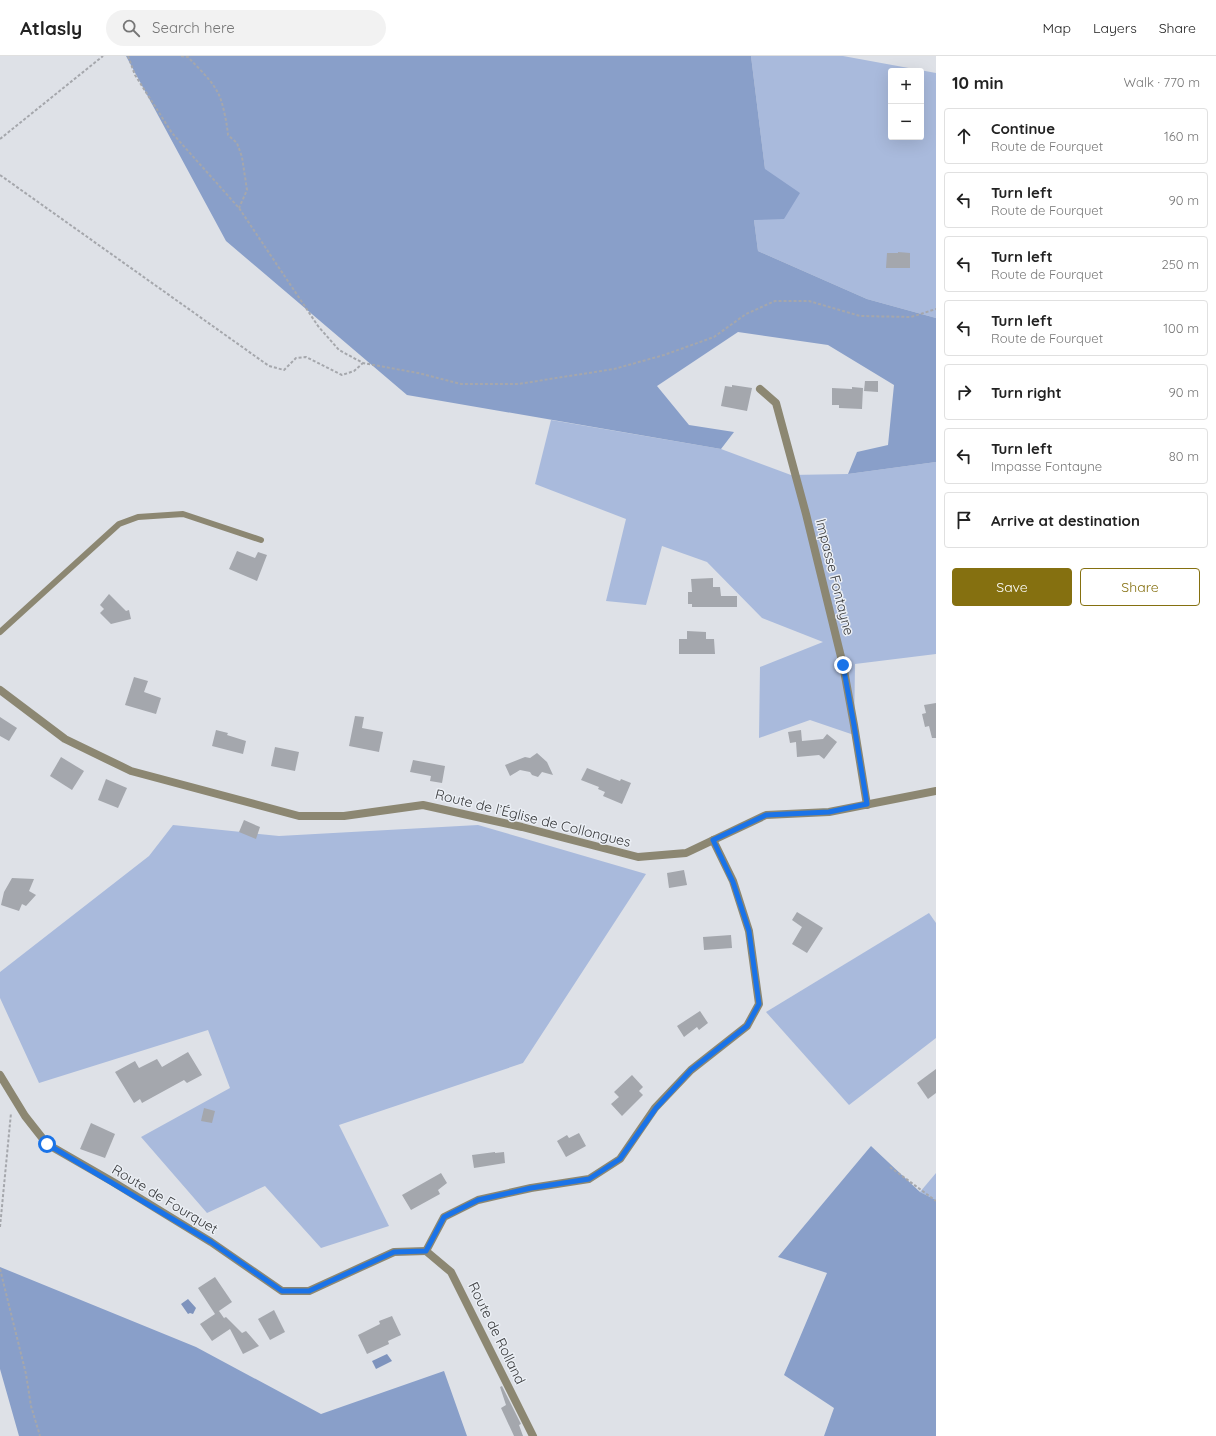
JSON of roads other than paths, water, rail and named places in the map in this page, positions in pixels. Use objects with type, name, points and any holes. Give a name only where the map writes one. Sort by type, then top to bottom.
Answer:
[{"type":"street","name":"Impasse Fontayne","points":[[760,389],[776,403],[806,514],[843,665],[867,804]]},
{"type":"street","name":"Route de l’Église de Collongues","points":[[0,690],[65,739],[131,771],[299,816],[344,816],[423,804],[522,827],[638,857],[686,853],[766,815],[829,812],[936,791]]},
{"type":"street","points":[[426,1251],[444,1217],[478,1200],[531,1188],[589,1179],[620,1159],[656,1108],[691,1070],[747,1026],[759,1004],[749,931],[733,882],[713,840]]},
{"type":"street","name":"Route de Fourquet","points":[[0,1075],[25,1116],[47,1144],[211,1242],[282,1291],[309,1291],[394,1252],[426,1251]]},
{"type":"street","name":"Route de Rolland","points":[[426,1251],[451,1272],[532,1436]]},
{"type":"lane","points":[[0,632],[119,524],[138,517],[183,514],[261,540]]}]
